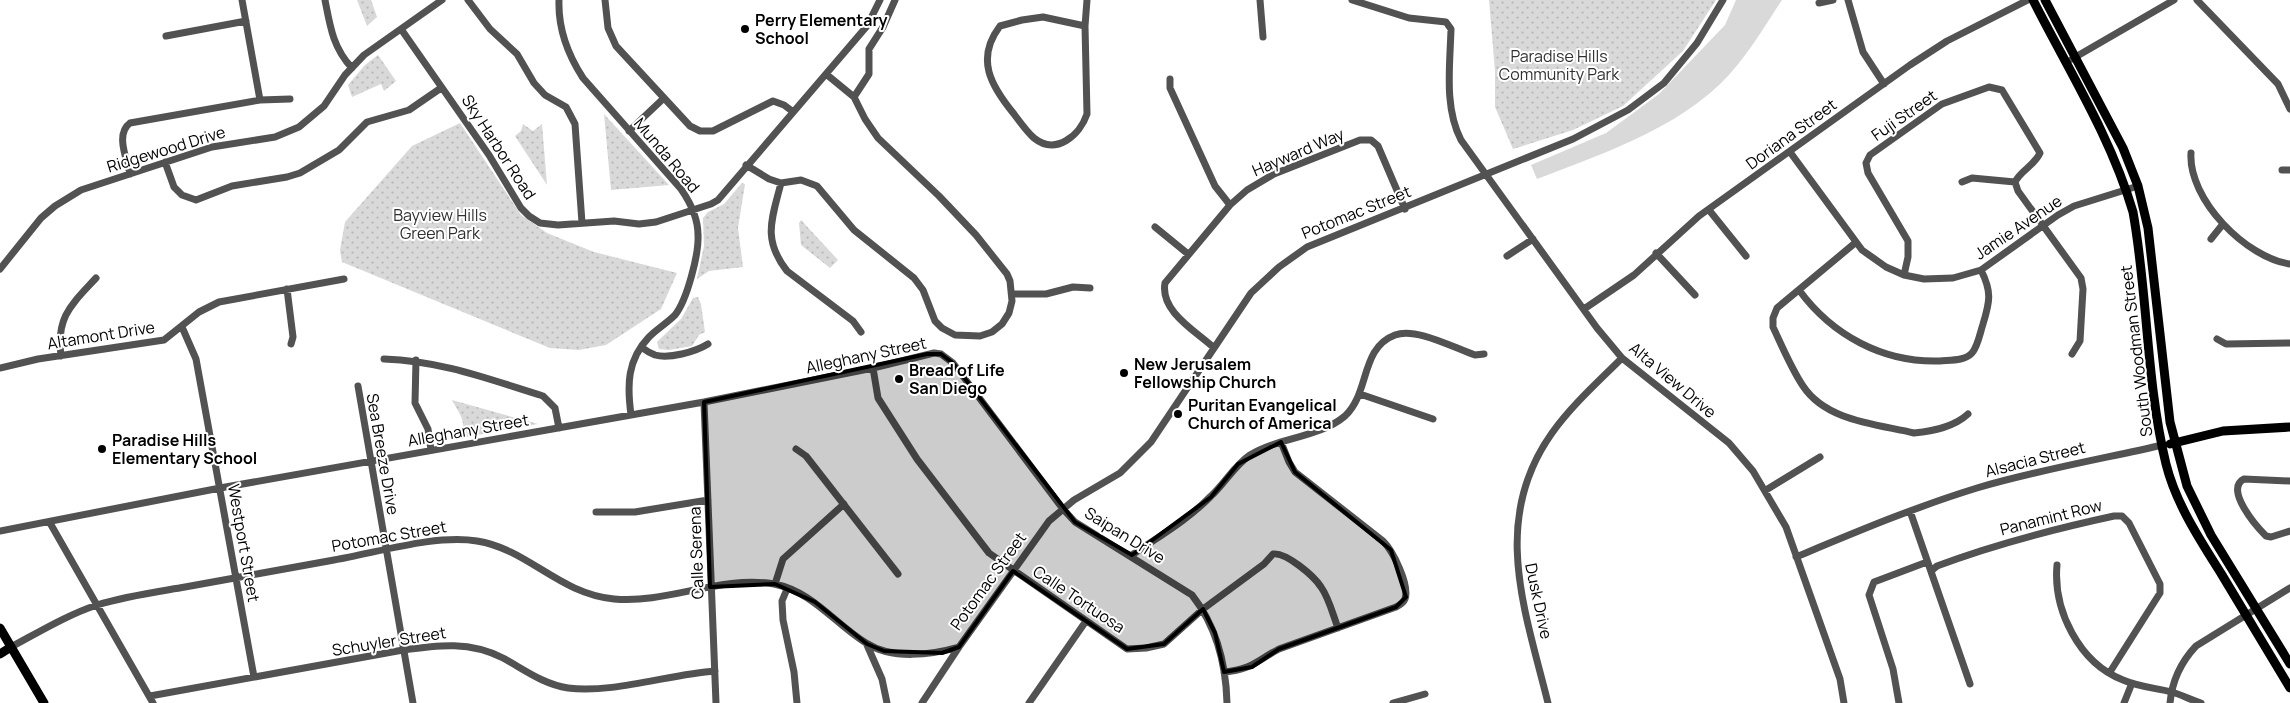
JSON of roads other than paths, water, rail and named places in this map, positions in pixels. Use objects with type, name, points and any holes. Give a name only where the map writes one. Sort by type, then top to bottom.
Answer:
[{"type":"main road","name":"South Woodman Street","points":[[2033,0],[2108,145],[2127,190],[2137,233],[2162,445],[2166,464],[2184,512],[2290,688]]},
{"type":"main road","name":"South Woodman Street","points":[[2045,0],[2123,148],[2138,186],[2148,228],[2174,443],[2180,468],[2196,506],[2290,664]]},
{"type":"main road","name":"Alsacia Street","points":[[2162,445],[2223,431],[2290,427]]},
{"type":"main road","points":[[0,628],[44,703]]},
{"type":"main road","name":"Potomac Street","points":[[0,654],[12,647]]},
{"type":"street","points":[[242,0],[260,100]]},
{"type":"street","points":[[325,0],[336,46],[340,55],[352,68]]},
{"type":"street","name":"Ridgewood Drive","points":[[0,269],[28,231],[55,206],[81,190],[220,145],[266,139],[292,131],[319,112],[352,68],[371,50],[442,0]]},
{"type":"street","points":[[468,0],[490,29],[517,54],[534,83],[545,95],[566,107],[575,124],[582,223]]},
{"type":"street","name":"Munda Road","points":[[559,0],[564,39],[573,63],[583,78],[681,189],[692,211],[698,234],[697,249],[685,297],[676,313],[640,347],[632,362],[628,378],[631,415]]},
{"type":"street","points":[[606,0],[608,28],[616,46],[690,126],[700,131],[713,130],[773,101],[784,105],[792,111]]},
{"type":"street","name":"Sky Harbor Road","points":[[401,29],[441,88],[452,100],[480,140],[525,213],[534,220],[546,224],[614,221],[648,223],[692,211],[718,200],[792,111],[867,26],[880,0]]},
{"type":"street","points":[[854,97],[869,74],[869,49],[883,26],[894,0]]},
{"type":"street","points":[[1085,26],[1042,18],[1006,23],[1000,26],[994,33],[988,49],[988,66],[994,87],[1034,138],[1053,144],[1068,141],[1083,124],[1086,114],[1085,26],[1087,0]]},
{"type":"street","points":[[1260,0],[1263,37]]},
{"type":"street","name":"Alta View Drive","points":[[1352,0],[1409,18],[1446,22],[1451,29],[1451,115],[1461,140],[1487,173],[1584,310],[1622,358],[1729,443],[1753,471],[1766,490],[1786,527],[1840,679],[1844,703]]},
{"type":"street","name":"Potomac Street","points":[[12,647],[78,612],[124,598],[445,540],[480,541],[507,550],[573,589],[611,599],[652,599],[710,587],[751,583],[775,584],[815,602],[867,644],[884,651],[942,653],[958,648],[1049,521],[1064,509],[1130,466],[1151,442],[1214,347],[1256,289],[1294,255],[1321,241],[1580,136],[1628,110],[1664,84],[1697,43],[1723,0]]},
{"type":"street","points":[[1819,3],[1833,0]]},
{"type":"street","points":[[1848,0],[1863,52],[1884,84]]},
{"type":"street","name":"Doriana Street","points":[[1584,310],[1634,275],[1691,222],[1884,84],[1947,41],[2028,0]]},
{"type":"street","points":[[2065,63],[2174,0]]},
{"type":"street","points":[[2197,0],[2278,84],[2290,109]]},
{"type":"street","points":[[166,36],[246,21]]},
{"type":"street","points":[[746,165],[768,179],[781,183],[801,180],[822,190],[854,230],[914,278],[923,290],[935,320],[951,334],[974,338],[992,332],[1002,324],[1009,313],[1013,294],[1007,274],[982,243],[939,196],[878,138],[865,120],[854,97],[826,74]]},
{"type":"street","points":[[1170,79],[1170,88],[1215,186],[1230,205]]},
{"type":"street","name":"Fuji Street","points":[[1904,275],[1908,257],[1908,241],[1868,173],[1866,163],[1870,155],[1942,104],[1995,86],[2002,90],[2040,153],[2036,162],[2018,176],[2015,182]]},
{"type":"street","points":[[166,162],[174,187],[182,195],[196,200],[232,186],[287,177],[300,173],[339,150],[367,122],[408,110],[441,88]]},
{"type":"street","points":[[629,130],[664,98]]},
{"type":"street","points":[[130,174],[122,135],[124,128],[130,124],[260,100],[290,99]]},
{"type":"street","name":"Hayward Way","points":[[1214,347],[1170,308],[1164,292],[1165,283],[1230,205],[1262,180],[1360,140],[1367,139],[1378,146],[1405,208]]},
{"type":"street","name":"Jamie Avenue","points":[[1790,152],[1855,243],[1877,262],[1904,275],[1924,279],[1943,280],[1981,270],[2042,226],[2074,206],[2138,186]]},
{"type":"street","points":[[2191,153],[2190,164],[2201,196],[2223,224],[2262,255],[2279,263],[2290,264]]},
{"type":"street","points":[[1962,182],[1972,178],[2015,182],[2018,191],[2042,226],[2081,278],[2083,289],[2080,341],[2072,354]]},
{"type":"street","points":[[781,183],[770,228],[773,248],[779,261],[786,271],[853,321],[861,332]]},
{"type":"street","points":[[1709,210],[1746,256]]},
{"type":"street","points":[[2211,239],[2223,224]]},
{"type":"street","points":[[1155,227],[1188,254]]},
{"type":"street","points":[[1507,256],[1533,239]]},
{"type":"street","points":[[1855,243],[1777,308],[1772,318],[1773,327],[1803,387],[1814,399],[1833,412],[1914,432],[1925,432],[1958,423],[1968,414]]},
{"type":"street","points":[[1656,253],[1695,294]]},
{"type":"street","points":[[1799,290],[1821,316],[1841,332],[1862,344],[1906,359],[1952,360],[1966,358],[1976,347],[1989,300],[1988,287],[1981,270]]},
{"type":"street","points":[[61,356],[59,342],[64,316],[70,305],[96,278]]},
{"type":"street","name":"Altamont Drive","points":[[0,368],[28,361],[149,344],[164,340],[210,305],[344,278]]},
{"type":"street","points":[[1013,294],[1046,294],[1073,288],[1090,288]]},
{"type":"street","points":[[287,289],[293,337],[291,344]]},
{"type":"street","name":"Westport Street","points":[[182,327],[196,359],[254,677]]},
{"type":"street","points":[[1132,556],[1211,497],[1238,464],[1255,452],[1334,423],[1350,410],[1360,394],[1372,354],[1385,340],[1396,334],[1413,332],[1475,355],[1484,354]]},
{"type":"street","points":[[2217,339],[2226,344],[2290,343]]},
{"type":"street","points":[[640,347],[654,354],[664,356],[700,349],[708,344]]},
{"type":"street","name":"Alleghany Street","points":[[0,531],[50,523],[220,488],[704,402],[873,368],[927,354],[941,354]]},
{"type":"street","name":"Saipan Drive","points":[[941,354],[953,363],[1075,522],[1192,595],[1203,608],[1215,633],[1224,672],[1228,703]]},
{"type":"street","name":"Dusk Drive","points":[[1548,703],[1519,585],[1516,549],[1519,510],[1530,474],[1546,442],[1567,414],[1622,358]]},
{"type":"street","points":[[384,359],[416,360],[442,365],[543,396],[555,408],[559,428]]},
{"type":"street","points":[[416,360],[415,403],[428,429],[431,450]]},
{"type":"street","name":"Calle Tortuosa","points":[[873,368],[878,398],[917,459],[989,553],[1127,649],[1135,650],[1164,644],[1203,608],[1264,564],[1273,554],[1278,553],[1285,556],[1322,588],[1338,628]]},
{"type":"street","name":"Sea Breeze Drive","points":[[358,386],[413,703]]},
{"type":"street","points":[[1360,394],[1433,419]]},
{"type":"street","name":"Calle Serena","points":[[704,402],[716,703]]},
{"type":"street","points":[[1224,672],[1252,667],[1262,658],[1279,649],[1396,607],[1403,603],[1406,597],[1398,563],[1391,550],[1383,541],[1295,472],[1281,442]]},
{"type":"street","name":"Alsacia Street","points":[[1796,557],[1910,511],[1978,488],[2038,472],[2162,445]]},
{"type":"street","points":[[796,449],[806,456],[898,574]]},
{"type":"street","points":[[1766,490],[1820,457]]},
{"type":"street","points":[[2290,481],[2244,479],[2237,486],[2237,494],[2262,532],[2271,537],[2290,531]]},
{"type":"street","points":[[596,512],[635,512],[708,500]]},
{"type":"street","points":[[775,584],[783,559],[844,504]]},
{"type":"street","points":[[1910,511],[1970,684]]},
{"type":"street","name":"Panamint Row","points":[[1931,571],[1937,566],[1992,546],[2048,531],[2114,516],[2122,516],[2128,523],[2160,584],[2159,595],[2110,672]]},
{"type":"street","points":[[50,523],[152,700]]},
{"type":"street","points":[[1899,703],[1893,669],[1869,591],[1874,582],[1927,562]]},
{"type":"street","points":[[2057,565],[2056,576],[2060,602],[2069,629],[2083,649],[2110,672],[2132,684],[2172,692],[2201,703]]},
{"type":"street","points":[[787,588],[782,601],[783,620],[794,672],[797,703]]},
{"type":"street","points":[[2170,703],[2179,670],[2196,646],[2290,588]]},
{"type":"street","points":[[1029,703],[1086,621]]},
{"type":"street","name":"Schuyler Street","points":[[152,700],[254,677],[444,644],[475,648],[503,658],[546,682],[571,688],[597,688],[715,670]]},
{"type":"street","points":[[867,644],[882,679],[887,703]]},
{"type":"street","points":[[922,703],[958,648]]},
{"type":"street","points":[[2124,703],[2132,684]]},
{"type":"street","points":[[1393,703],[1425,694]]},
{"type":"place","name":"Perry Elementary School","points":[[745,29]]},
{"type":"place","name":"New Jerusalem Fellowship Church","points":[[1124,373]]},
{"type":"place","name":"Bread of Life San Diego","points":[[899,379]]},
{"type":"place","name":"Puritan Evangelical Church of America","points":[[1178,414]]},
{"type":"place","name":"Paradise Hills Elementary School","points":[[102,449]]},
{"type":"park label","name":"Paradise Hills Community Park","points":[[1559,65]]},
{"type":"park label","name":"Bayview Hills Green Park","points":[[440,224]]}]
